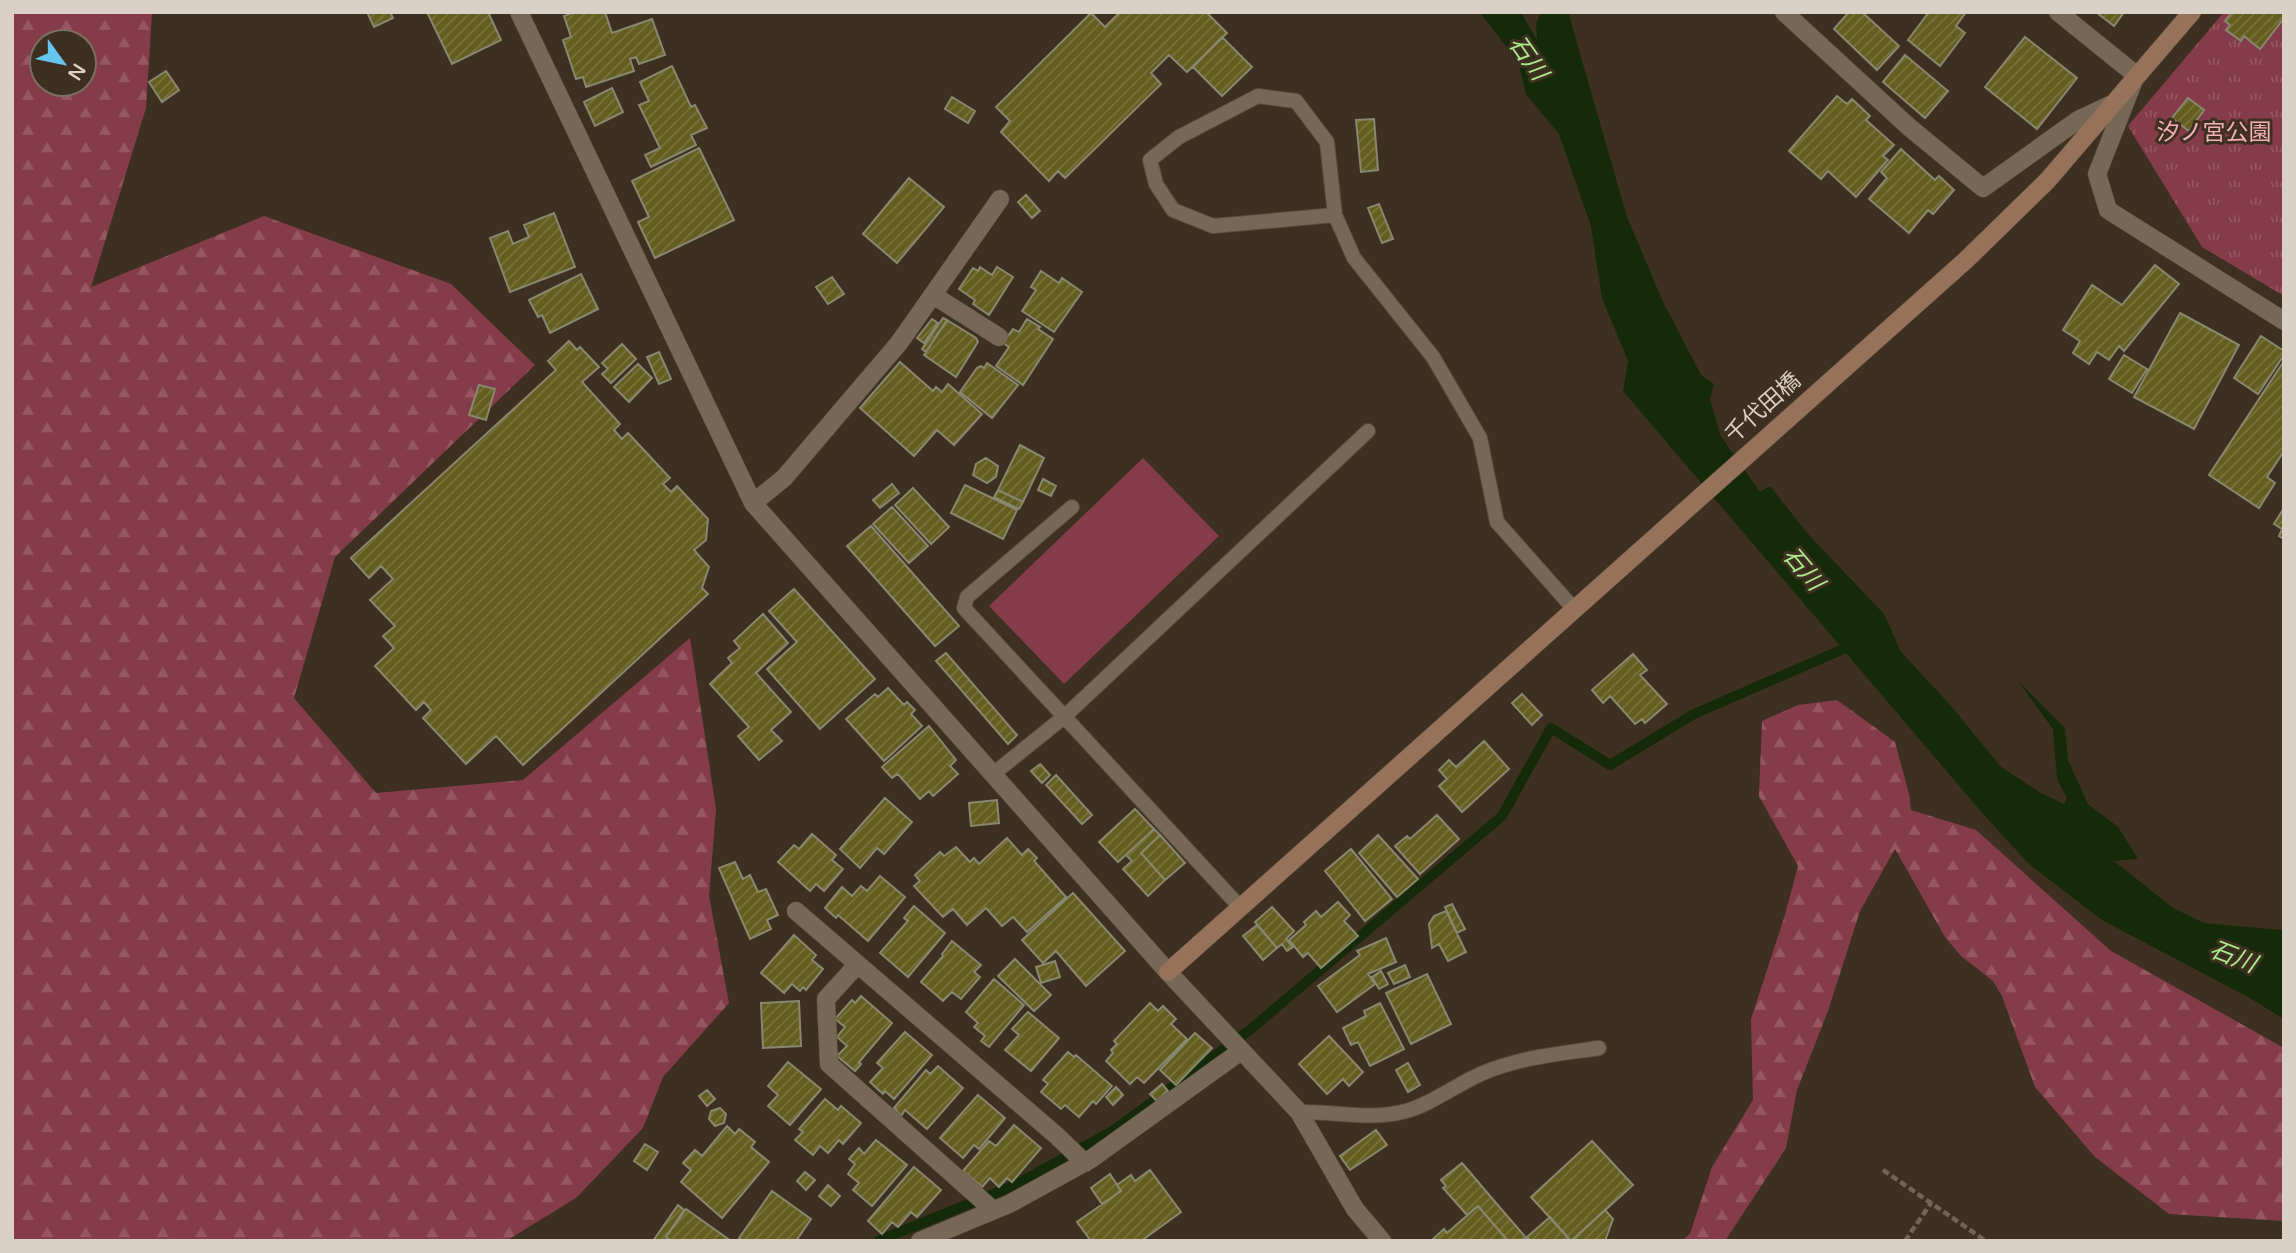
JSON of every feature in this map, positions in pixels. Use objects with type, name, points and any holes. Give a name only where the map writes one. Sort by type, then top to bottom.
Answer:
[{"type":"street","points":[[519,12],[753,503],[1168,972],[1299,1112],[1355,1209],[1382,1241]]},
{"type":"street","points":[[1784,12],[1909,127],[1983,188],[2078,120],[2110,105]]},
{"type":"street","points":[[2058,12],[2136,75],[2097,174],[2108,210],[2284,321]]},
{"type":"street","name":"千代田橋","points":[[1168,972],[1966,260],[2047,181],[2192,12]]},
{"type":"street","points":[[753,503],[784,478],[899,343],[1000,199]]},
{"type":"street","points":[[933,295],[999,337]]},
{"type":"street","points":[[796,911],[1085,1163]]},
{"type":"street","points":[[857,965],[826,999],[829,1064],[993,1210]]},
{"type":"street","points":[[920,1241],[993,1210],[1085,1163],[1241,1051]]},
{"type":"lane","points":[[1335,215],[1213,226],[1172,210],[1156,184],[1150,160],[1179,137],[1258,96],[1296,101],[1327,142],[1335,215],[1354,258],[1433,357],[1480,438],[1497,522],[1574,609]]},
{"type":"lane","points":[[993,774],[1063,717],[1368,431]]},
{"type":"lane","points":[[1072,507],[967,597],[964,608],[1240,907]]},
{"type":"lane","points":[[1299,1112],[1326,1111],[1361,1117],[1407,1111],[1484,1073],[1520,1060],[1599,1048]]},
{"type":"path","points":[[1883,1170],[1986,1241]]},
{"type":"path","points":[[1905,1241],[1931,1203]]},
{"type":"green space","points":[[12,12],[152,12],[146,108],[91,287],[264,216],[451,284],[535,365],[335,557],[294,698],[376,793],[523,780],[690,638],[716,809],[709,896],[729,1003],[663,1077],[643,1128],[576,1198],[506,1241],[12,1241]]},
{"type":"green space","name":"汐ノ宮公園","points":[[2224,12],[2284,12],[2284,296],[2202,247],[2128,126]]},
{"type":"green space","points":[[1143,458],[1219,536],[1064,684],[989,606]]},
{"type":"green space","points":[[1837,700],[1895,742],[1911,810],[1976,830],[2111,951],[2284,1048],[2284,1221],[2169,1214],[2095,1157],[2035,1087],[2002,996],[1993,981],[1961,956],[1945,937],[1895,849],[1860,911],[1828,1011],[1797,1090],[1786,1148],[1725,1241],[1681,1241],[1690,1234],[1712,1167],[1753,1100],[1751,1019],[1798,866],[1759,796],[1762,721],[1798,705]]},
{"type":"water","name":"石川","points":[[1482,12],[1521,12],[1537,40],[1536,24],[1541,12],[1570,12],[1627,217],[1663,302],[1701,375],[1714,384],[1710,399],[1720,435],[1760,492],[1770,486],[1807,533],[1884,614],[1901,652],[1952,707],[2001,767],[2041,793],[2064,804],[2067,798],[2057,779],[2053,729],[2018,681],[2065,728],[2068,760],[2088,804],[2118,827],[2138,859],[2114,861],[2173,908],[2204,923],[2282,930],[2284,1019],[2248,997],[2102,920],[2029,864],[1984,815],[1623,391],[1628,361],[1602,298],[1591,226],[1559,134],[1526,94],[1518,62]]},
{"type":"building","points":[[367,12],[390,12],[393,18],[374,27]]},
{"type":"building","points":[[427,12],[488,12],[501,40],[452,64]]},
{"type":"building","points":[[575,12],[605,12],[612,33],[652,19],[665,55],[639,64],[636,57],[630,59],[634,71],[586,87],[583,77],[576,79],[563,40],[571,37],[564,16]]},
{"type":"building","points":[[1120,12],[1210,12],[1208,14],[1227,33],[1187,72],[1169,55],[1151,73],[1161,84],[1065,178],[1058,171],[1049,181],[1001,132],[1010,121],[996,107],[1091,13],[1105,27]]},
{"type":"building","points":[[1849,12],[1862,12],[1899,46],[1877,70],[1834,29]]},
{"type":"building","points":[[1929,12],[1966,12],[1956,26],[1965,33],[1940,66],[1908,40]]},
{"type":"building","points":[[2096,12],[2124,12],[2114,26]]},
{"type":"building","points":[[2232,12],[2284,12],[2284,18],[2260,49],[2244,36],[2241,41],[2226,30],[2230,25],[2225,21]]},
{"type":"building","points":[[1222,37],[1252,67],[1222,96],[1193,67]]},
{"type":"building","points":[[2025,37],[2077,78],[2037,129],[1985,87]]},
{"type":"building","points":[[1905,55],[1948,91],[1925,118],[1883,82]]},
{"type":"building","points":[[672,66],[691,107],[695,105],[707,128],[691,135],[696,145],[651,167],[645,155],[660,148],[639,105],[649,101],[640,82]]},
{"type":"building","points":[[166,71],[179,90],[162,102],[149,82]]},
{"type":"building","points":[[612,88],[623,112],[595,126],[584,102]]},
{"type":"building","points":[[1837,96],[1847,104],[1852,99],[1870,116],[1866,120],[1894,145],[1883,156],[1888,160],[1856,197],[1828,171],[1821,179],[1789,151]]},
{"type":"building","points":[[952,97],[975,111],[968,123],[945,109]]},
{"type":"building","points":[[2188,98],[2204,110],[2189,131],[2172,118]]},
{"type":"building","points":[[1374,119],[1378,170],[1361,172],[1356,120]]},
{"type":"building","points":[[699,148],[734,220],[655,258],[638,222],[649,217],[632,181]]},
{"type":"building","points":[[1901,149],[1935,180],[1939,176],[1954,190],[1933,214],[1928,210],[1909,233],[1869,199],[1887,178],[1881,172]]},
{"type":"building","points":[[909,178],[944,207],[897,263],[863,234]]},
{"type":"building","points":[[1026,195],[1040,211],[1032,218],[1018,202]]},
{"type":"building","points":[[1379,204],[1393,239],[1382,243],[1368,208]]},
{"type":"building","points":[[554,213],[575,267],[510,292],[490,238],[508,231],[513,244],[529,237],[524,225]]},
{"type":"building","points":[[2155,265],[2179,284],[2124,351],[2119,346],[2109,360],[2097,352],[2089,364],[2073,353],[2080,341],[2063,330],[2092,285],[2122,305]]},
{"type":"building","points":[[980,267],[992,275],[997,267],[1013,277],[989,315],[973,304],[975,300],[959,289],[973,268],[978,271]]},
{"type":"building","points":[[1041,271],[1059,283],[1062,278],[1082,292],[1054,332],[1022,311],[1036,290],[1031,287]]},
{"type":"building","points":[[581,274],[598,309],[550,333],[542,315],[538,317],[529,300]]},
{"type":"building","points":[[832,277],[844,294],[828,304],[816,287]]},
{"type":"building","points":[[2180,313],[2239,345],[2194,429],[2134,397]]},
{"type":"building","points":[[943,318],[947,320],[926,352],[922,349]]},
{"type":"building","points":[[932,319],[938,323],[924,343],[917,338]]},
{"type":"building","points":[[1027,319],[1053,339],[1023,385],[996,366],[1009,347],[1003,343],[1013,329],[1019,332]]},
{"type":"building","points":[[947,320],[976,338],[978,342],[956,377],[924,355]]},
{"type":"building","points":[[2261,336],[2284,351],[2284,355],[2258,394],[2234,378]]},
{"type":"building","points":[[569,341],[577,350],[580,347],[599,367],[582,382],[620,424],[614,430],[622,439],[628,433],[670,478],[663,484],[671,492],[677,486],[708,519],[706,540],[694,550],[709,567],[702,588],[708,594],[523,765],[496,736],[466,764],[423,718],[431,710],[424,702],[416,710],[375,666],[394,648],[383,636],[395,626],[370,600],[393,579],[381,566],[369,578],[351,558],[556,370],[548,361]]},
{"type":"building","points":[[622,344],[636,359],[611,383],[602,374],[608,369],[602,363]]},
{"type":"building","points":[[659,352],[671,379],[659,384],[647,357]]},
{"type":"building","points":[[2124,355],[2147,369],[2132,393],[2109,379]]},
{"type":"building","points":[[2284,361],[2284,451],[2267,477],[2275,483],[2259,508],[2209,475]]},
{"type":"building","points":[[900,362],[933,391],[936,387],[942,392],[948,384],[982,414],[954,445],[937,430],[914,456],[860,408]]},
{"type":"building","points":[[987,363],[1018,385],[992,418],[960,392],[977,368],[984,368]]},
{"type":"building","points":[[638,364],[652,378],[629,402],[614,387]]},
{"type":"building","points":[[479,385],[495,389],[486,420],[469,415]]},
{"type":"building","points":[[1020,445],[1044,458],[1023,502],[998,490]]},
{"type":"building","points":[[986,458],[998,466],[996,477],[987,483],[973,475],[976,464]]},
{"type":"building","points":[[1043,479],[1056,486],[1051,496],[1038,490]]},
{"type":"building","points":[[892,484],[899,493],[880,508],[873,500]]},
{"type":"building","points":[[965,485],[1017,510],[1003,539],[951,513]]},
{"type":"building","points":[[913,488],[949,527],[931,544],[895,505]]},
{"type":"building","points":[[998,490],[1023,502],[1019,509],[994,497]]},
{"type":"building","points":[[892,507],[928,546],[909,563],[873,524]]},
{"type":"building","points":[[2284,508],[2284,539],[2279,536],[2282,529],[2274,524]]},
{"type":"building","points":[[871,526],[959,626],[935,646],[847,546]]},
{"type":"building","points":[[794,589],[875,679],[820,729],[767,669],[797,642],[769,611]]},
{"type":"building","points":[[763,614],[788,643],[756,673],[791,712],[771,730],[782,741],[759,760],[738,736],[749,727],[710,684],[732,663],[728,658],[740,648],[734,641]]},
{"type":"building","points":[[946,653],[1017,735],[1008,744],[936,661]]},
{"type":"building","points":[[1633,654],[1647,670],[1640,675],[1667,704],[1645,723],[1642,719],[1635,724],[1610,696],[1603,703],[1592,690]]},
{"type":"building","points":[[888,688],[904,705],[907,702],[915,710],[911,714],[922,726],[884,761],[846,719],[875,694],[878,697]]},
{"type":"building","points":[[1522,694],[1542,715],[1532,725],[1512,703]]},
{"type":"building","points":[[929,726],[956,760],[950,766],[958,774],[933,796],[929,791],[920,799],[898,774],[892,778],[882,767]]},
{"type":"building","points":[[1484,741],[1509,769],[1462,812],[1439,786],[1447,779],[1439,770],[1449,760],[1456,767]]},
{"type":"building","points":[[1040,764],[1050,775],[1042,783],[1031,771]]},
{"type":"building","points":[[1056,775],[1092,815],[1082,824],[1046,785]]},
{"type":"building","points":[[885,798],[912,822],[884,854],[877,848],[860,868],[840,849]]},
{"type":"building","points":[[997,800],[999,823],[971,826],[969,803]]},
{"type":"building","points":[[1135,809],[1154,829],[1118,862],[1099,842]]},
{"type":"building","points":[[1437,815],[1459,839],[1420,874],[1395,846],[1407,836],[1410,839]]},
{"type":"building","points":[[1154,829],[1160,835],[1141,853],[1165,880],[1148,896],[1123,869],[1132,861],[1126,855]]},
{"type":"building","points":[[812,834],[836,855],[832,860],[843,869],[824,891],[816,884],[810,891],[778,862],[794,845],[799,849]]},
{"type":"building","points":[[1160,835],[1185,863],[1165,880],[1141,853]]},
{"type":"building","points":[[1378,835],[1418,879],[1397,897],[1359,853]]},
{"type":"building","points":[[1007,838],[1022,855],[1028,849],[1037,858],[1034,861],[1066,897],[1027,932],[1013,917],[1002,926],[986,908],[967,925],[953,909],[943,917],[914,886],[920,881],[915,875],[940,852],[944,856],[956,847],[970,862],[974,858],[979,864]]},
{"type":"building","points":[[1351,849],[1392,899],[1365,921],[1325,871]]},
{"type":"building","points":[[735,862],[743,879],[750,875],[758,892],[766,889],[778,915],[767,920],[771,929],[750,939],[719,868]]},
{"type":"building","points":[[880,876],[905,897],[868,941],[838,915],[836,918],[825,908],[842,887],[852,896],[861,886],[867,891]]},
{"type":"building","points":[[1073,893],[1125,951],[1086,986],[1056,951],[1043,963],[1022,940]]},
{"type":"building","points":[[1338,902],[1350,915],[1344,921],[1358,936],[1321,968],[1308,953],[1303,957],[1289,940],[1306,925],[1304,922],[1316,911],[1321,917]]},
{"type":"building","points":[[1452,904],[1465,929],[1457,933],[1445,907]]},
{"type":"building","points":[[914,906],[945,933],[908,977],[880,953],[908,921],[904,918]]},
{"type":"building","points":[[1272,907],[1294,931],[1286,939],[1293,947],[1287,951],[1282,944],[1277,948],[1255,922]]},
{"type":"building","points":[[1446,911],[1466,952],[1448,961],[1439,944],[1432,948],[1429,924],[1434,916]]},
{"type":"building","points":[[1257,925],[1277,948],[1263,960],[1243,936]]},
{"type":"building","points":[[794,935],[816,955],[812,960],[823,969],[806,990],[803,987],[800,991],[792,984],[784,993],[761,973]]},
{"type":"building","points":[[1386,938],[1396,962],[1368,974],[1375,984],[1337,1012],[1318,986],[1360,955],[1357,951]]},
{"type":"building","points":[[952,941],[981,965],[974,972],[980,977],[961,999],[952,992],[943,1001],[921,982]]},
{"type":"building","points":[[1015,959],[1051,995],[1034,1011],[998,976]]},
{"type":"building","points":[[1055,961],[1060,977],[1041,983],[1036,967]]},
{"type":"building","points":[[1405,965],[1410,977],[1394,984],[1388,973]]},
{"type":"building","points":[[1381,971],[1388,984],[1379,989],[1372,977]]},
{"type":"building","points":[[1427,974],[1451,1024],[1411,1044],[1386,993]]},
{"type":"building","points":[[994,979],[1024,1005],[989,1047],[981,1041],[985,1036],[974,1027],[978,1023],[966,1012]]},
{"type":"building","points":[[861,996],[892,1023],[859,1062],[861,1064],[855,1071],[837,1056],[847,1046],[837,1037],[845,1027],[835,1019],[852,1000],[855,1003]]},
{"type":"building","points":[[799,1001],[801,1046],[763,1048],[761,1003]]},
{"type":"building","points":[[1150,1003],[1158,1011],[1163,1006],[1176,1019],[1171,1024],[1187,1039],[1144,1083],[1137,1077],[1130,1084],[1106,1061],[1117,1044],[1114,1041]]},
{"type":"building","points":[[1380,1003],[1404,1049],[1370,1066],[1358,1042],[1351,1045],[1343,1028],[1366,1016],[1364,1011]]},
{"type":"building","points":[[1028,1012],[1059,1038],[1031,1071],[1005,1050],[1019,1035],[1012,1029]]},
{"type":"building","points":[[905,1032],[932,1055],[894,1099],[885,1091],[883,1094],[870,1082],[883,1068],[877,1063]]},
{"type":"building","points":[[1195,1033],[1212,1048],[1176,1085],[1160,1070]]},
{"type":"building","points":[[1329,1036],[1363,1072],[1349,1086],[1343,1079],[1327,1094],[1299,1064]]},
{"type":"building","points":[[1068,1052],[1074,1057],[1076,1055],[1112,1086],[1096,1104],[1093,1101],[1079,1117],[1065,1105],[1061,1109],[1041,1092],[1048,1084],[1043,1080]]},
{"type":"building","points":[[788,1062],[821,1089],[790,1125],[768,1106],[778,1095],[768,1086]]},
{"type":"building","points":[[1408,1063],[1420,1085],[1408,1092],[1396,1070]]},
{"type":"building","points":[[938,1066],[963,1088],[927,1129],[905,1110],[901,1116],[894,1108],[926,1070],[930,1074]]},
{"type":"building","points":[[1162,1084],[1168,1091],[1157,1101],[1150,1094]]},
{"type":"building","points":[[1116,1087],[1123,1095],[1113,1105],[1106,1097]]},
{"type":"building","points":[[707,1090],[715,1099],[707,1106],[699,1096]]},
{"type":"building","points":[[978,1095],[1005,1118],[979,1149],[974,1145],[963,1158],[940,1138]]},
{"type":"building","points":[[825,1099],[838,1110],[841,1106],[861,1123],[843,1144],[839,1140],[828,1153],[820,1146],[813,1155],[795,1140],[803,1132],[799,1129]]},
{"type":"building","points":[[720,1108],[726,1114],[724,1123],[715,1126],[709,1119],[711,1111]]},
{"type":"building","points":[[1014,1125],[1041,1148],[1012,1182],[1007,1178],[999,1187],[990,1178],[982,1187],[963,1171],[989,1141],[996,1146]]},
{"type":"building","points":[[727,1126],[735,1134],[739,1129],[755,1142],[751,1147],[769,1162],[722,1218],[681,1182],[691,1170],[683,1163],[695,1150],[702,1156]]},
{"type":"building","points":[[1376,1130],[1387,1145],[1350,1170],[1340,1156]]},
{"type":"building","points":[[876,1140],[907,1165],[872,1206],[853,1190],[859,1183],[848,1174],[855,1164],[849,1159],[859,1148],[864,1154]]},
{"type":"building","points":[[1592,1141],[1633,1185],[1571,1241],[1531,1197]]},
{"type":"building","points":[[645,1144],[658,1152],[647,1170],[634,1161]]},
{"type":"building","points":[[1462,1163],[1527,1239],[1508,1241],[1478,1206],[1467,1215],[1443,1188],[1446,1186],[1441,1180]]},
{"type":"building","points":[[914,1167],[941,1190],[917,1217],[911,1212],[898,1227],[892,1222],[882,1234],[868,1221]]},
{"type":"building","points":[[1150,1170],[1181,1212],[1141,1241],[1091,1241],[1077,1222],[1121,1191],[1117,1185],[1131,1175],[1135,1181]]},
{"type":"building","points":[[805,1172],[815,1180],[806,1190],[797,1181]]},
{"type":"building","points":[[1110,1174],[1121,1191],[1102,1204],[1091,1188]]},
{"type":"building","points":[[828,1185],[840,1196],[831,1206],[819,1196]]},
{"type":"building","points":[[772,1191],[811,1219],[796,1241],[743,1241],[739,1238]]},
{"type":"building","points":[[678,1205],[684,1210],[666,1237],[671,1241],[653,1241]]},
{"type":"building","points":[[1478,1206],[1508,1241],[1431,1241],[1444,1229],[1447,1233]]},
{"type":"building","points":[[686,1209],[731,1241],[671,1241],[666,1237]]},
{"type":"building","points":[[1605,1210],[1613,1219],[1605,1241],[1571,1241]]},
{"type":"building","points":[[1550,1217],[1571,1241],[1531,1241],[1527,1237]]},
{"type":"waterway","points":[[878,1241],[1015,1185],[1114,1130],[1251,1029],[1502,816],[1551,728],[1610,765],[1694,714],[1855,644]]}]
